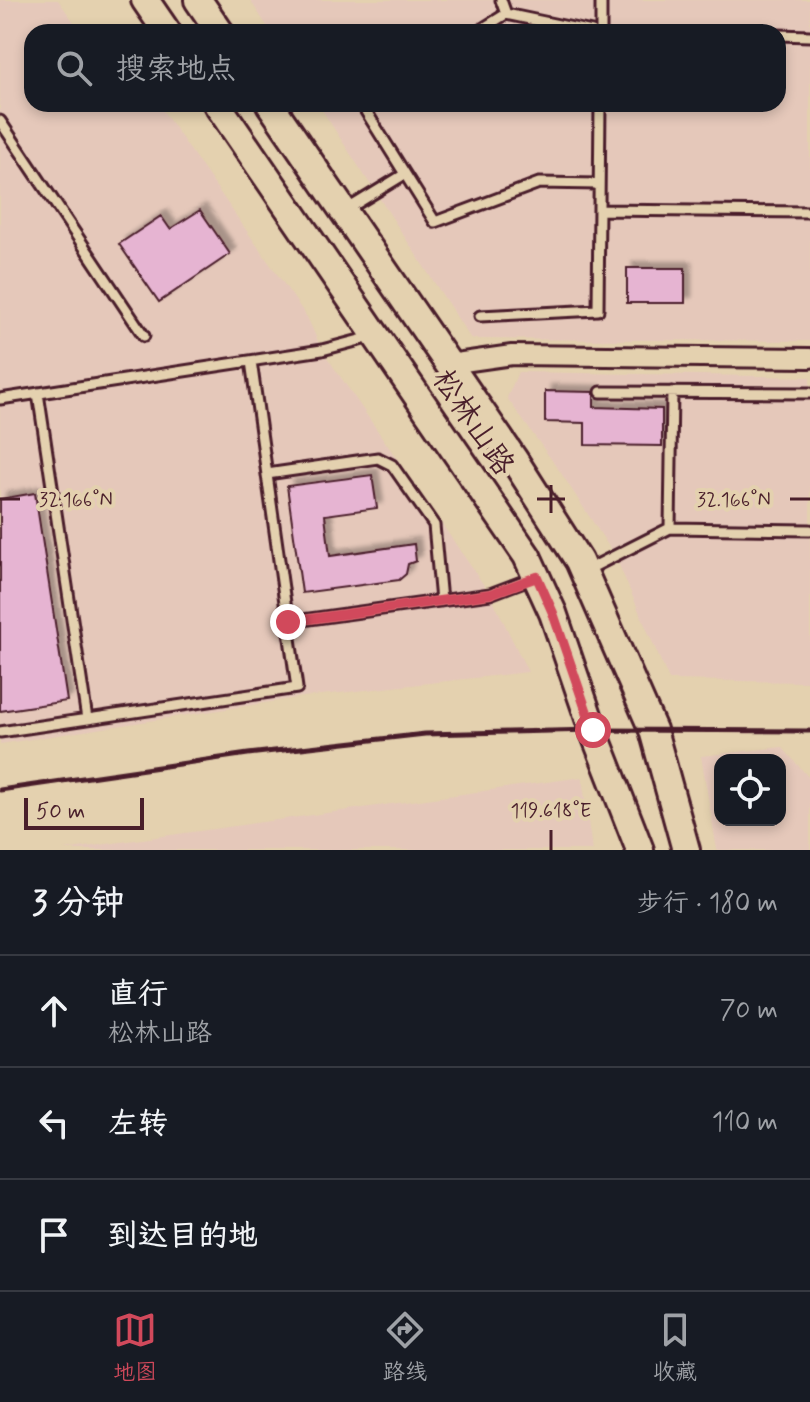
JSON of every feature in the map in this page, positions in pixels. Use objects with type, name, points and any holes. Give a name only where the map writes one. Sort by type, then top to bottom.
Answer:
[{"type":"street","points":[[145,0],[162,24]]},
{"type":"street","points":[[198,0],[214,24]]},
{"type":"street","name":"松林山路","points":[[222,112],[527,556],[553,613],[593,730],[640,850]]},
{"type":"street","name":"松林山路","points":[[275,112],[521,471],[584,572],[653,730],[686,850]]},
{"type":"street","points":[[449,364],[512,355],[810,358]]},
{"type":"lane","points":[[501,0],[506,14]]},
{"type":"lane","points":[[601,0],[601,24]]},
{"type":"lane","points":[[490,24],[506,14],[554,24]]},
{"type":"lane","points":[[786,35],[810,36]]},
{"type":"lane","points":[[366,112],[435,222],[539,183],[599,184]]},
{"type":"lane","points":[[480,316],[598,310],[600,112]]},
{"type":"lane","points":[[0,121],[144,336]]},
{"type":"lane","points":[[343,211],[405,174]]},
{"type":"lane","points":[[599,210],[810,212]]},
{"type":"lane","points":[[0,399],[322,350],[376,336]]},
{"type":"lane","points":[[0,732],[297,688],[251,361]]},
{"type":"lane","points":[[601,392],[810,393]]},
{"type":"lane","points":[[670,528],[672,392]]},
{"type":"lane","points":[[38,393],[87,719]]},
{"type":"lane","points":[[267,474],[378,458],[392,465],[434,525],[441,601]]},
{"type":"lane","points":[[584,572],[670,528],[810,530]]},
{"type":"lane","points":[[288,622],[490,594],[537,577]]},
{"type":"shaded area","points":[[0,0],[58,0],[75,24],[24,24],[24,112],[164,112],[307,317],[322,350],[490,594],[528,672],[303,697],[0,744]]},
{"type":"shaded area","points":[[250,0],[810,0],[810,341],[471,339],[323,112],[786,112],[786,24],[266,24]]},
{"type":"shaded area","points":[[518,372],[810,377],[810,682],[669,680],[615,556],[507,398]]},
{"type":"shaded area","points":[[782,747],[810,779],[810,850],[717,850],[701,756],[714,755],[714,826],[786,826],[786,754],[719,754]]},
{"type":"shaded area","points":[[582,777],[592,850],[64,850]]},
{"type":"building","points":[[200,210],[230,254],[159,302],[119,244],[161,216],[170,229]]},
{"type":"building","points":[[627,268],[685,268],[685,303],[627,303]]},
{"type":"building","points":[[545,391],[594,392],[594,407],[662,409],[662,446],[585,445],[585,423],[545,422]]},
{"type":"building","points":[[372,475],[377,508],[325,515],[330,556],[414,544],[416,561],[408,564],[406,574],[399,580],[302,593],[287,486]]},
{"type":"building","points":[[35,493],[67,701],[0,711],[0,499]]},
{"type":"railway","points":[[0,790],[248,754],[425,734],[593,730],[810,731]]},
{"type":"route","points":[[288,622],[490,594],[537,577],[553,613],[593,730]]}]
